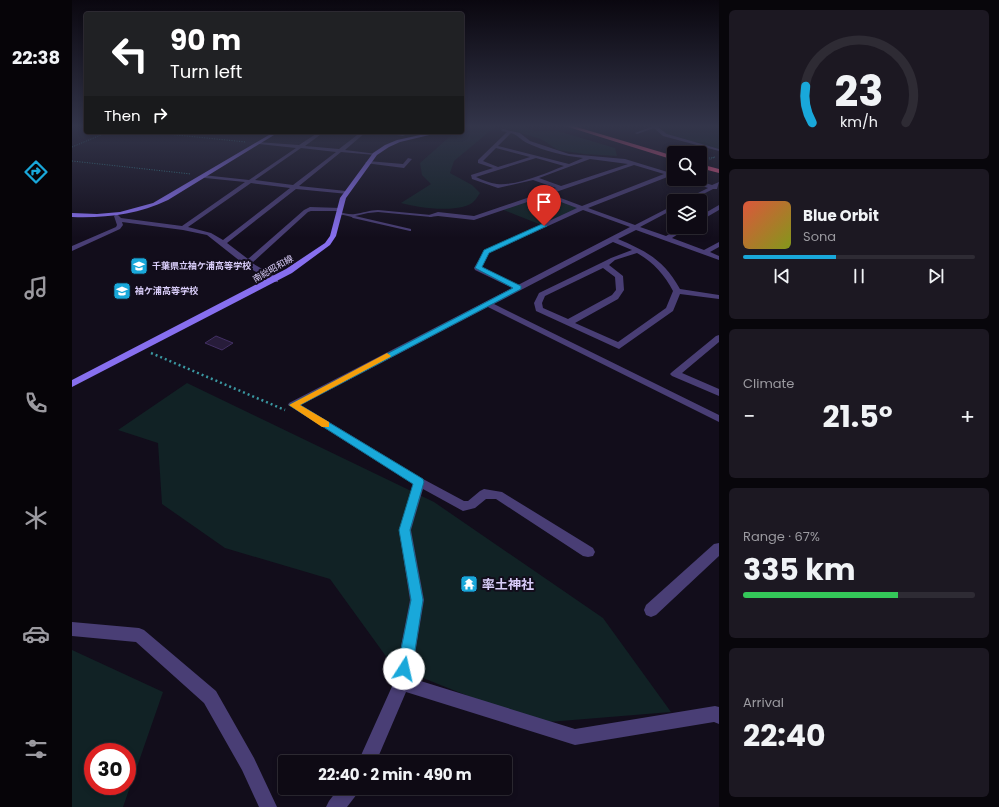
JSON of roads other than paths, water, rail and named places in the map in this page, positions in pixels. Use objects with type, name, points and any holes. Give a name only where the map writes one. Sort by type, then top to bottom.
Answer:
[{"type":"highway","points":[[708,163],[719,167]]},
{"type":"highway","points":[[707,168],[719,171]]},
{"type":"main road","points":[[72,215],[118,217],[159,203],[227,163]]},
{"type":"main road","name":"南総昭和線","points":[[72,384],[275,280],[328,244],[335,232],[346,192],[368,163]]},
{"type":"street","points":[[183,228],[278,163]]},
{"type":"street","points":[[223,243],[325,163]]},
{"type":"street","points":[[368,163],[404,166],[407,163]]},
{"type":"street","points":[[482,163],[497,168]]},
{"type":"street","points":[[515,163],[473,176],[474,178],[496,186],[503,186],[533,178],[574,163]]},
{"type":"street","points":[[560,163],[568,165]]},
{"type":"street","points":[[431,216],[438,214],[474,218],[635,163],[667,173]]},
{"type":"street","points":[[205,176],[346,192]]},
{"type":"street","points":[[518,288],[478,268],[486,252],[582,208],[667,177]]},
{"type":"street","points":[[533,178],[561,188]]},
{"type":"street","points":[[698,194],[719,184]]},
{"type":"street","points":[[707,185],[719,190]]},
{"type":"street","points":[[545,194],[719,258]]},
{"type":"street","points":[[707,215],[719,207]]},
{"type":"street","points":[[248,263],[306,210],[340,211]]},
{"type":"street","points":[[588,552],[498,495],[484,494],[471,505],[463,506],[419,482],[293,405],[667,211]]},
{"type":"street","points":[[72,249],[118,228],[120,225],[118,217],[183,228],[208,234],[223,243],[248,263],[275,280]]},
{"type":"street","points":[[666,239],[674,234]]},
{"type":"street","points":[[612,239],[638,250],[661,267],[670,277],[677,291],[670,309],[619,346],[570,322],[539,309],[538,304],[542,295],[604,265],[613,259],[638,250]]},
{"type":"street","points":[[704,253],[719,244]]},
{"type":"street","points":[[570,322],[615,297],[620,290],[619,276],[604,265]]},
{"type":"street","points":[[677,291],[719,297]]},
{"type":"street","points":[[488,304],[719,420]]},
{"type":"street","points":[[719,338],[675,374],[719,393]]},
{"type":"street","points":[[370,755],[402,683],[417,600],[405,530],[419,482]]},
{"type":"street","points":[[651,610],[719,548]]},
{"type":"street","points":[[72,629],[139,635],[210,697],[248,764],[268,807]]},
{"type":"street","points":[[402,683],[575,737],[715,714],[719,716]]},
{"type":"street","points":[[335,807],[345,795]]},
{"type":"lane","points":[[340,211],[350,217],[410,230]]},
{"type":"lane","points":[[350,217],[376,211],[431,216]]},
{"type":"place","name":"千葉県立袖ケ浦高等学校","points":[[139,266]]},
{"type":"place","name":"袖ケ浦高等学校","points":[[122,291]]},
{"type":"place","name":"率土神社","points":[[469,584]]}]
